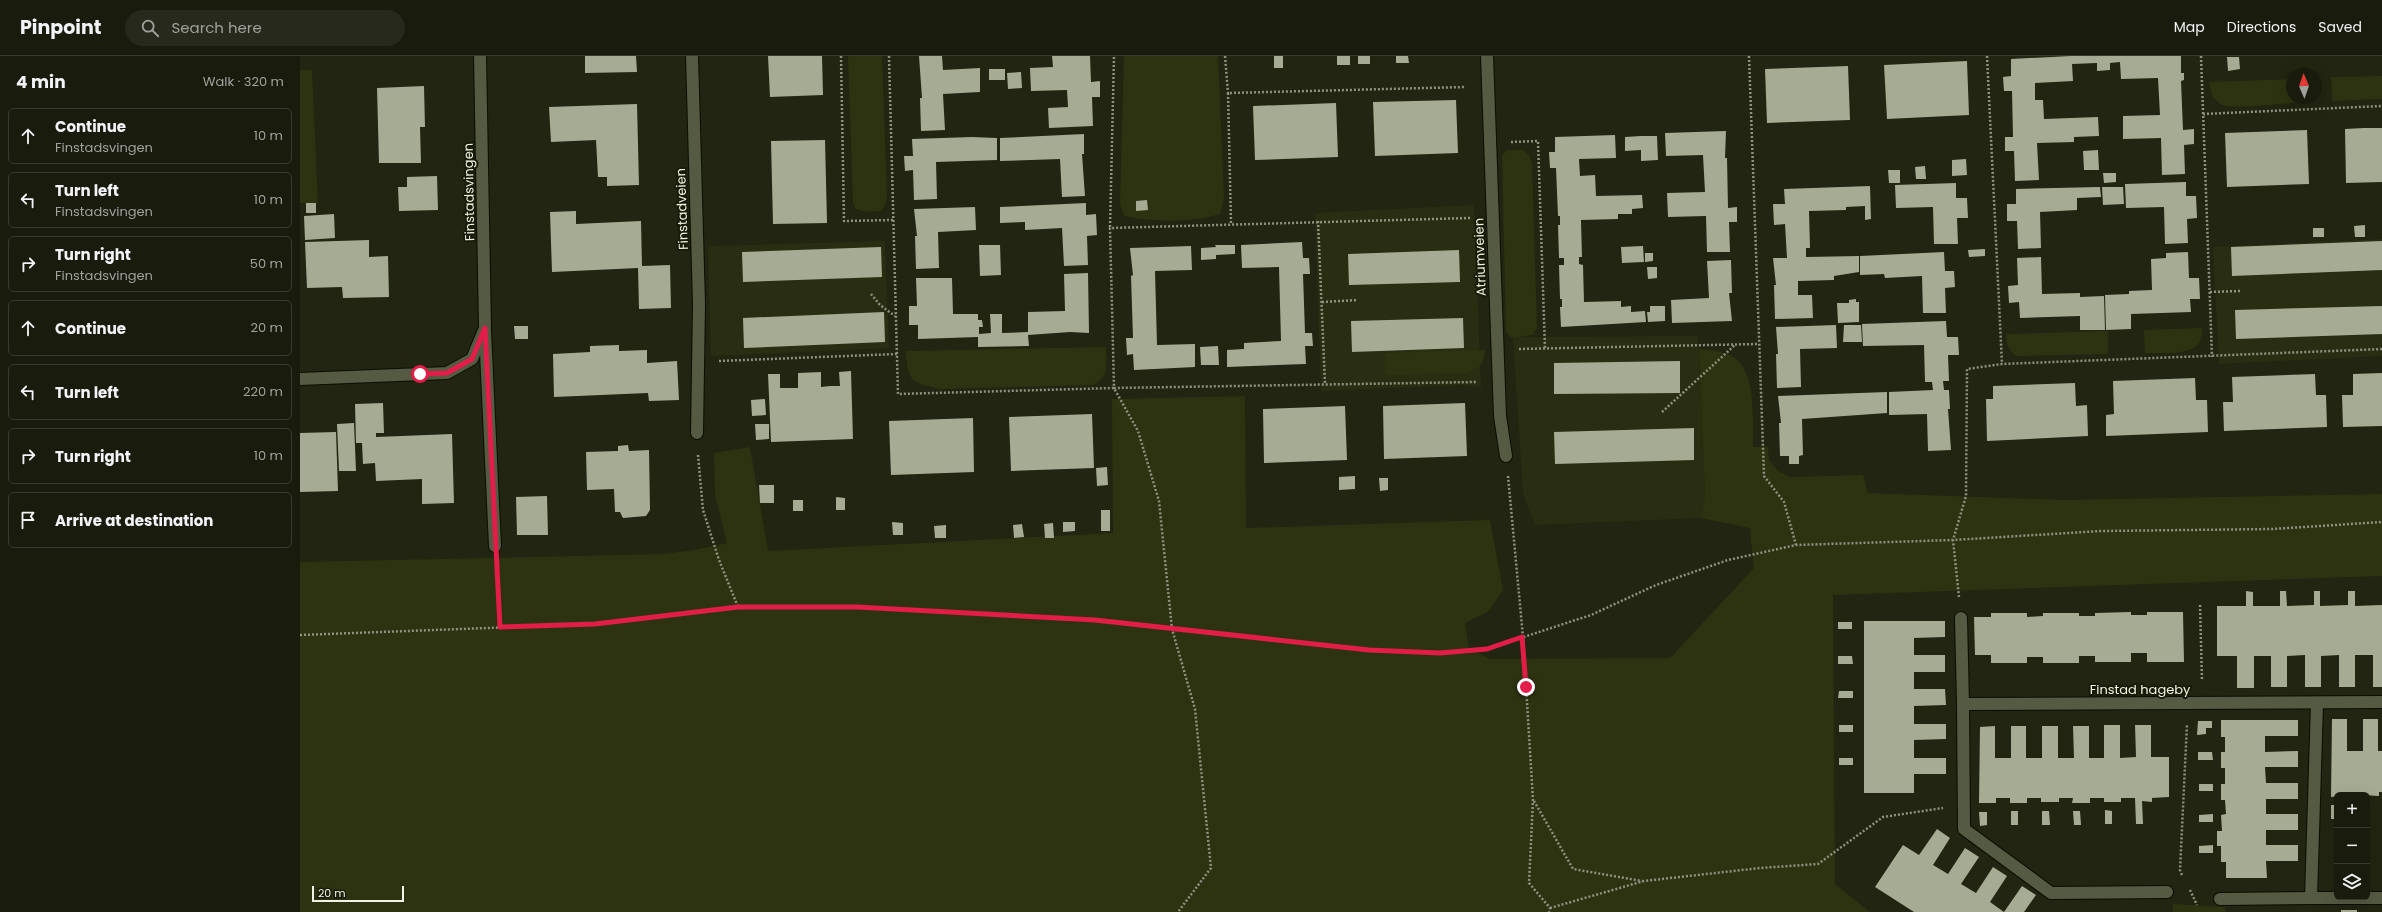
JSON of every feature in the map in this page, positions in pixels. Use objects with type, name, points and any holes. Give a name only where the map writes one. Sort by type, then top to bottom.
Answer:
[{"type":"street","name":"Finstadsvingen","points":[[480,56],[485,328],[495,546]]},
{"type":"street","name":"Finstadveien","points":[[692,56],[699,304],[696,362],[697,433]]},
{"type":"street","name":"Atriumveien","points":[[1487,56],[1500,416],[1506,456]]},
{"type":"street","name":"Finstadsvingen","points":[[300,379],[447,373],[472,359],[485,328]]},
{"type":"street","points":[[1961,618],[1963,704],[1962,805],[1964,829],[2051,893],[2167,892]]},
{"type":"street","name":"Finstad hageby","points":[[1963,704],[2382,702]]},
{"type":"street","points":[[2311,898],[2317,703]]},
{"type":"street","points":[[2220,899],[2382,898]]},
{"type":"path","points":[[841,56],[844,220],[894,220]]},
{"type":"path","points":[[889,56],[898,394],[1114,388],[1499,382]]},
{"type":"path","points":[[1114,56],[1110,228],[1114,388],[1138,431],[1160,501],[1172,629],[1195,709],[1211,868],[1178,912]]},
{"type":"path","points":[[1225,56],[1228,93],[1232,223]]},
{"type":"path","points":[[1749,56],[1758,344],[1764,476],[1784,502],[1796,545]]},
{"type":"path","points":[[1987,56],[2002,364]]},
{"type":"path","points":[[2201,56],[2212,357]]},
{"type":"path","points":[[1228,93],[1489,87]]},
{"type":"path","points":[[2203,114],[2382,106]]},
{"type":"path","points":[[1490,143],[1538,142],[1545,349]]},
{"type":"path","points":[[1110,228],[1232,223],[1493,217]]},
{"type":"path","points":[[1318,221],[1325,384]]},
{"type":"path","points":[[2210,292],[2241,290]]},
{"type":"path","points":[[871,294],[880,305],[896,316]]},
{"type":"path","points":[[1322,302],[1358,300]]},
{"type":"path","points":[[1662,412],[1735,344]]},
{"type":"path","points":[[1497,350],[1758,344]]},
{"type":"path","points":[[1961,618],[1953,540],[1966,496],[1967,369],[2002,364],[2212,357],[2382,349]]},
{"type":"path","points":[[696,362],[897,354]]},
{"type":"path","points":[[697,433],[703,510],[719,560],[738,607]]},
{"type":"path","points":[[1506,456],[1522,637],[1533,800],[1529,883],[1550,908]]},
{"type":"path","points":[[300,635],[595,624],[738,607],[857,607],[1095,620],[1369,650],[1440,653],[1487,649],[1591,615],[1656,586],[1728,560],[1796,545],[1953,540],[2101,531],[2273,529],[2382,522]]},
{"type":"path","points":[[495,546],[500,627]]},
{"type":"path","points":[[2186,882],[2180,870],[2187,724],[2203,703],[2200,605]]},
{"type":"path","points":[[1533,800],[1573,869],[1644,881]]},
{"type":"path","points":[[1550,908],[1644,881],[1760,868],[1818,864],[1883,817],[1962,805]]},
{"type":"path","points":[[2189,888],[2200,912]]},
{"type":"path","points":[[2167,892],[2192,894],[2220,899]]},
{"type":"path","points":[[1549,912],[1550,908]]},
{"type":"shaded area","points":[[848,56],[882,56],[887,197],[885,205],[881,211],[865,212],[856,209],[853,203]]},
{"type":"shaded area","points":[[1124,56],[1218,56],[1224,198],[1220,214],[1197,219],[1172,221],[1124,216],[1120,203]]},
{"type":"shaded area","points":[[300,70],[312,70],[318,203],[300,203]]},
{"type":"shaded area","points":[[2382,76],[2382,99],[2332,101],[2331,77]]},
{"type":"shaded area","points":[[2286,79],[2286,103],[2247,106],[2223,105],[2214,99],[2209,82]]},
{"type":"shaded area","points":[[1507,150],[1523,150],[1529,156],[1532,164],[1537,328],[1533,335],[1511,338],[1506,331],[1502,156]]},
{"type":"shaded area","points":[[1474,205],[1481,388],[1466,385],[1321,391],[1315,213]]},
{"type":"shaded area","points":[[2382,239],[2382,356],[2219,364],[2213,247]]},
{"type":"shaded area","points":[[885,241],[889,348],[711,356],[708,246]]},
{"type":"shaded area","points":[[2202,328],[2201,338],[2197,345],[2191,349],[2174,353],[2145,353],[2144,330]]},
{"type":"shaded area","points":[[2108,331],[2108,354],[2017,356],[2009,349],[2006,334]]},
{"type":"shaded area","points":[[1698,336],[1705,495],[1701,518],[1535,525],[1523,493],[1513,337]]},
{"type":"shaded area","points":[[1106,347],[1105,373],[1102,378],[1093,385],[941,389],[917,383],[913,379],[908,369],[906,351]]},
{"type":"shaded area","points":[[1699,349],[1724,353],[1732,356],[1740,363],[1746,373],[1752,397],[1753,447],[1768,447],[1769,460],[1778,471],[1791,477],[1863,475],[1868,493],[2065,500],[2382,494],[2382,576],[1833,595],[1835,884],[1870,912],[300,912],[300,562],[664,554],[694,550],[727,543],[715,495],[714,453],[750,447],[768,551],[1113,533],[1112,399],[1245,396],[1246,528],[1490,520],[1503,590],[1488,612],[1465,623],[1469,648],[1490,659],[1670,658],[1754,568],[1750,528],[1701,518],[1705,495]]},
{"type":"shaded area","points":[[1485,350],[1484,359],[1480,365],[1474,370],[1465,373],[1385,375],[1385,353]]},
{"type":"shaded area","points":[[2173,904],[2225,907],[2225,912],[2173,912]]},
{"type":"building","points":[[585,56],[636,56],[637,72],[585,73]]},
{"type":"building","points":[[768,56],[822,56],[823,95],[770,97]]},
{"type":"building","points":[[919,56],[942,56],[943,70],[980,68],[980,92],[943,94],[945,130],[921,131],[920,98],[922,98]]},
{"type":"building","points":[[1052,56],[1090,56],[1091,82],[1100,81],[1100,97],[1092,97],[1093,126],[1049,128],[1048,108],[1068,107],[1067,90],[1031,91],[1030,68],[1053,67]]},
{"type":"building","points":[[1274,56],[1283,56],[1283,68],[1274,68]]},
{"type":"building","points":[[1337,56],[1350,56],[1350,65],[1337,65]]},
{"type":"building","points":[[1358,56],[1370,56],[1370,64],[1358,64]]},
{"type":"building","points":[[1396,56],[1408,56],[1409,63],[1396,63]]},
{"type":"building","points":[[2071,56],[2181,56],[2181,73],[2184,73],[2184,80],[2181,81],[2183,130],[2194,129],[2194,144],[2184,145],[2185,174],[2162,175],[2161,138],[2123,139],[2123,116],[2160,115],[2158,78],[2121,79],[2120,62],[2110,63],[2110,70],[2097,71],[2097,63],[2072,64],[2073,81],[2035,83],[2035,100],[2043,100],[2044,119],[2098,117],[2099,136],[2074,137],[2074,142],[2037,143],[2039,180],[2015,181],[2014,151],[2005,151],[2005,137],[2013,137],[2012,91],[2004,91],[2003,77],[2011,76],[2011,59]]},
{"type":"building","points":[[2227,57],[2239,57],[2240,69],[2228,71]]},
{"type":"building","points":[[1967,61],[1969,115],[1887,119],[1884,65]]},
{"type":"building","points":[[1848,66],[1850,120],[1767,123],[1765,69]]},
{"type":"building","points":[[989,69],[1005,69],[1005,80],[989,80]]},
{"type":"building","points":[[1021,72],[1022,88],[1008,89],[1007,73]]},
{"type":"building","points":[[424,86],[425,127],[420,127],[421,163],[379,163],[377,88]]},
{"type":"building","points":[[1456,100],[1458,153],[1375,156],[1373,102]]},
{"type":"building","points":[[1336,103],[1338,157],[1255,160],[1253,106]]},
{"type":"building","points":[[637,104],[639,185],[607,186],[607,177],[598,177],[596,140],[551,142],[549,107]]},
{"type":"building","points":[[2382,128],[2382,182],[2346,183],[2345,129]]},
{"type":"building","points":[[2307,130],[2309,184],[2227,187],[2225,133]]},
{"type":"building","points":[[1726,131],[1725,158],[1727,158],[1728,208],[1737,207],[1737,222],[1729,222],[1730,252],[1707,252],[1706,216],[1668,217],[1667,193],[1705,192],[1703,155],[1666,156],[1665,133]]},
{"type":"building","points":[[1084,134],[1084,154],[1082,154],[1085,196],[1062,197],[1060,159],[1000,161],[1000,138]]},
{"type":"building","points":[[1615,135],[1616,158],[1579,159],[1580,176],[1595,175],[1596,196],[1642,195],[1643,208],[1632,209],[1632,214],[1618,214],[1618,219],[1581,220],[1582,257],[1579,257],[1579,264],[1583,265],[1584,302],[1621,301],[1621,307],[1631,306],[1631,312],[1645,311],[1646,322],[1561,327],[1560,307],[1562,307],[1562,299],[1560,299],[1559,265],[1564,265],[1564,258],[1559,258],[1558,225],[1560,225],[1560,216],[1558,216],[1556,168],[1550,168],[1549,152],[1555,152],[1555,137]]},
{"type":"building","points":[[1657,136],[1658,160],[1641,161],[1641,150],[1625,151],[1625,137]]},
{"type":"building","points":[[972,137],[997,138],[997,160],[936,162],[937,199],[914,200],[913,170],[905,171],[904,156],[913,156],[912,139]]},
{"type":"building","points":[[825,140],[827,223],[773,224],[771,141]]},
{"type":"building","points":[[2098,150],[2099,170],[2084,170],[2083,151]]},
{"type":"building","points":[[1966,159],[1967,175],[1952,176],[1952,160]]},
{"type":"building","points":[[1925,166],[1926,179],[1916,179],[1915,167]]},
{"type":"building","points":[[1888,170],[1900,170],[1900,183],[1889,183]]},
{"type":"building","points":[[2103,173],[2116,173],[2116,182],[2104,183]]},
{"type":"building","points":[[437,176],[438,210],[399,211],[398,187],[407,187],[407,177]]},
{"type":"building","points":[[2186,182],[2186,196],[2196,196],[2197,218],[2187,219],[2188,243],[2165,244],[2164,207],[2126,208],[2125,184]]},
{"type":"building","points":[[1956,183],[1956,198],[1967,198],[1968,218],[1957,218],[1958,244],[1934,244],[1933,207],[1896,208],[1895,185]]},
{"type":"building","points":[[1870,186],[1871,219],[1865,220],[1865,206],[1846,207],[1846,210],[1809,211],[1810,248],[1806,248],[1806,257],[1859,256],[1859,272],[1834,276],[1834,280],[1798,281],[1798,295],[1812,295],[1813,318],[1775,319],[1774,285],[1776,285],[1773,258],[1787,258],[1785,224],[1774,225],[1773,204],[1785,204],[1784,189]]},
{"type":"building","points":[[2100,187],[2101,197],[2077,198],[2077,210],[2040,212],[2041,248],[2018,249],[2017,221],[2007,221],[2007,204],[2016,204],[2016,189]]},
{"type":"building","points":[[2102,187],[2123,187],[2124,204],[2103,205]]},
{"type":"building","points":[[1147,200],[1148,210],[1136,211],[1136,201]]},
{"type":"building","points":[[306,203],[316,203],[316,213],[306,213]]},
{"type":"building","points":[[1086,203],[1086,215],[1096,214],[1097,235],[1087,236],[1088,265],[1064,266],[1062,228],[1025,230],[1025,222],[1000,223],[1000,207]]},
{"type":"building","points":[[975,207],[976,230],[938,232],[939,268],[916,269],[915,236],[917,236],[914,209]]},
{"type":"building","points":[[576,211],[576,224],[641,221],[642,266],[670,265],[671,308],[639,309],[638,268],[552,272],[550,212]]},
{"type":"building","points":[[334,214],[335,238],[305,240],[304,216]]},
{"type":"building","points":[[2365,225],[2365,237],[2355,237],[2354,226]]},
{"type":"building","points":[[2313,228],[2324,228],[2324,237],[2313,237]]},
{"type":"building","points":[[369,240],[369,257],[388,256],[389,297],[343,298],[342,287],[307,288],[305,242]]},
{"type":"building","points":[[2382,241],[2382,270],[2232,276],[2231,247]]},
{"type":"building","points":[[1302,242],[1303,258],[1309,258],[1310,274],[1303,274],[1305,333],[1312,333],[1313,346],[1305,346],[1306,364],[1227,367],[1227,350],[1244,349],[1244,343],[1281,341],[1279,267],[1242,268],[1241,245]]},
{"type":"building","points":[[979,245],[1000,245],[1001,275],[980,276]]},
{"type":"building","points":[[1215,245],[1235,245],[1235,254],[1216,255],[1216,259],[1201,260],[1201,248],[1216,247]]},
{"type":"building","points":[[1191,246],[1192,270],[1155,271],[1157,345],[1195,344],[1195,367],[1134,370],[1133,354],[1127,355],[1126,338],[1133,338],[1131,276],[1133,275],[1130,248]]},
{"type":"building","points":[[1643,246],[1644,262],[1622,263],[1621,247]]},
{"type":"building","points":[[881,247],[882,277],[743,282],[742,252]]},
{"type":"building","points":[[1985,249],[1985,256],[1969,257],[1968,250]]},
{"type":"building","points":[[1459,250],[1460,282],[1349,285],[1348,254]]},
{"type":"building","points":[[1944,252],[1945,271],[1954,271],[1955,287],[1945,288],[1946,313],[1923,313],[1922,276],[1885,278],[1884,274],[1860,275],[1860,256]]},
{"type":"building","points":[[2188,252],[2189,278],[2199,278],[2200,299],[2190,299],[2191,312],[2131,314],[2131,329],[2106,330],[2105,295],[2129,294],[2129,291],[2152,290],[2151,259],[2166,258],[2166,253]]},
{"type":"building","points":[[1645,253],[1653,253],[1653,261],[1645,262]]},
{"type":"building","points":[[2041,257],[2042,294],[2080,293],[2080,297],[2104,296],[2105,330],[2080,330],[2080,316],[2020,318],[2019,302],[2009,303],[2008,286],[2018,285],[2017,258]]},
{"type":"building","points":[[1731,260],[1732,293],[1729,293],[1732,321],[1672,323],[1671,300],[1709,298],[1707,261]]},
{"type":"building","points":[[1647,267],[1657,267],[1657,278],[1648,279]]},
{"type":"building","points":[[1088,273],[1089,333],[1070,332],[1028,335],[1029,346],[978,347],[978,337],[918,339],[918,325],[909,325],[909,306],[917,306],[916,278],[952,278],[953,314],[978,314],[978,320],[982,320],[983,327],[979,327],[979,334],[991,333],[990,314],[1002,314],[1002,333],[1028,332],[1028,312],[1065,311],[1064,274]]},
{"type":"building","points":[[1856,299],[1856,302],[1859,302],[1859,322],[1838,323],[1837,303],[1849,303],[1849,300]]},
{"type":"building","points":[[1650,306],[1665,306],[1665,321],[1648,322],[1647,312],[1650,312]]},
{"type":"building","points":[[2382,306],[2382,334],[2236,339],[2235,310]]},
{"type":"building","points":[[884,312],[885,342],[744,348],[743,318]]},
{"type":"building","points":[[1463,318],[1464,348],[1352,352],[1351,321]]},
{"type":"building","points":[[1946,321],[1947,337],[1958,337],[1959,355],[1948,355],[1949,381],[1943,381],[1944,390],[1949,390],[1950,409],[1948,409],[1951,450],[1928,451],[1927,414],[1889,415],[1889,392],[1933,390],[1932,382],[1925,382],[1924,345],[1863,346],[1862,324]]},
{"type":"building","points":[[1836,325],[1837,348],[1800,349],[1801,387],[1777,388],[1776,354],[1778,354],[1776,327]]},
{"type":"building","points":[[1844,325],[1861,325],[1862,342],[1843,342]]},
{"type":"building","points":[[514,326],[528,326],[528,339],[515,339]]},
{"type":"building","points":[[619,345],[619,351],[647,350],[647,363],[677,361],[679,400],[649,401],[648,393],[554,397],[553,354],[590,352],[590,346]]},
{"type":"building","points":[[1218,346],[1219,365],[1201,365],[1200,347]]},
{"type":"building","points":[[1680,361],[1680,393],[1554,394],[1554,363]]},
{"type":"building","points":[[851,371],[853,439],[771,442],[768,374],[780,374],[780,388],[798,388],[798,373],[821,372],[821,387],[840,386],[839,372]]},
{"type":"building","points":[[2382,373],[2382,426],[2343,427],[2342,395],[2353,395],[2353,374]]},
{"type":"building","points":[[2315,374],[2316,395],[2326,395],[2327,427],[2224,431],[2223,402],[2233,402],[2232,377]]},
{"type":"building","points":[[2195,378],[2196,400],[2207,400],[2208,432],[2106,436],[2106,415],[2114,414],[2113,381]]},
{"type":"building","points":[[2075,383],[2076,406],[2087,405],[2088,436],[1987,441],[1986,399],[1993,399],[1993,386]]},
{"type":"building","points":[[1887,392],[1887,413],[1802,419],[1803,455],[1799,456],[1799,464],[1789,464],[1789,456],[1780,456],[1779,423],[1781,423],[1778,396]]},
{"type":"building","points":[[765,399],[766,415],[752,416],[751,400]]},
{"type":"building","points":[[383,403],[384,433],[376,433],[376,437],[452,434],[454,503],[422,504],[422,479],[376,481],[375,463],[363,464],[362,443],[356,443],[355,404]]},
{"type":"building","points":[[1465,403],[1467,456],[1384,459],[1383,406]]},
{"type":"building","points":[[1345,406],[1347,460],[1264,463],[1263,409]]},
{"type":"building","points":[[1092,414],[1094,468],[1011,471],[1009,417]]},
{"type":"building","points":[[973,418],[974,472],[891,475],[889,421]]},
{"type":"building","points":[[354,423],[356,471],[339,471],[337,424]]},
{"type":"building","points":[[755,424],[769,424],[769,439],[756,440]]},
{"type":"building","points":[[1694,428],[1694,460],[1555,464],[1554,432]]},
{"type":"building","points":[[336,432],[338,491],[300,492],[300,433]]},
{"type":"building","points":[[628,445],[629,451],[649,450],[650,510],[646,516],[623,518],[620,512],[615,512],[614,489],[587,490],[586,452],[618,451],[618,446]]},
{"type":"building","points":[[1107,467],[1108,485],[1097,486],[1096,468]]},
{"type":"building","points":[[1355,476],[1355,489],[1339,490],[1339,477]]},
{"type":"building","points":[[1379,478],[1388,478],[1388,490],[1380,491]]},
{"type":"building","points":[[759,485],[774,485],[774,503],[760,503]]},
{"type":"building","points":[[547,496],[548,535],[517,535],[516,497]]},
{"type":"building","points":[[836,497],[845,498],[845,510],[836,510]]},
{"type":"building","points":[[793,500],[803,500],[803,511],[793,511]]},
{"type":"building","points":[[1101,510],[1110,510],[1110,531],[1101,531]]},
{"type":"building","points":[[892,522],[903,523],[903,535],[893,535]]},
{"type":"building","points":[[1063,522],[1075,522],[1075,531],[1063,532]]},
{"type":"building","points":[[1053,523],[1054,538],[1045,538],[1044,524]]},
{"type":"building","points":[[1022,524],[1024,537],[1014,538],[1013,525]]},
{"type":"building","points":[[946,525],[946,538],[935,538],[934,526]]},
{"type":"building","points":[[2246,591],[2253,592],[2253,606],[2280,606],[2280,591],[2286,591],[2287,606],[2314,605],[2314,591],[2320,591],[2320,606],[2348,605],[2348,591],[2355,591],[2355,606],[2382,605],[2382,687],[2373,687],[2373,655],[2355,655],[2355,687],[2339,687],[2339,655],[2321,656],[2321,687],[2305,687],[2305,655],[2287,656],[2287,687],[2271,687],[2271,656],[2254,656],[2254,688],[2237,688],[2237,656],[2217,656],[2217,606],[2246,606]]},
{"type":"building","points":[[2131,612],[2131,615],[2147,615],[2147,612],[2183,612],[2184,662],[2147,662],[2147,653],[2131,653],[2131,662],[2095,662],[2095,656],[2079,656],[2079,663],[2043,663],[2043,657],[2027,657],[2027,663],[1991,663],[1991,655],[1975,655],[1974,617],[1991,617],[1991,613],[2027,613],[2027,617],[2043,616],[2043,613],[2079,613],[2079,616],[2095,616],[2095,613]]},
{"type":"building","points":[[1864,621],[1945,621],[1945,637],[1914,638],[1914,655],[1945,655],[1945,672],[1914,672],[1914,689],[1945,689],[1946,705],[1914,706],[1914,724],[1946,724],[1946,739],[1914,740],[1914,758],[1946,758],[1946,774],[1914,774],[1914,793],[1864,793]]},
{"type":"building","points":[[1838,622],[1852,622],[1852,629],[1838,629]]},
{"type":"building","points":[[1838,656],[1852,656],[1853,664],[1838,664]]},
{"type":"building","points":[[1839,691],[1853,691],[1853,698],[1838,698]]},
{"type":"building","points":[[2332,719],[2347,719],[2347,751],[2363,751],[2363,719],[2378,719],[2378,751],[2382,751],[2382,792],[2379,792],[2379,796],[2370,795],[2370,792],[2334,792],[2334,797],[2331,797]]},
{"type":"building","points":[[2221,720],[2298,720],[2298,736],[2265,736],[2265,752],[2298,751],[2298,767],[2265,767],[2266,783],[2298,783],[2298,799],[2266,799],[2266,814],[2298,814],[2298,830],[2266,830],[2266,845],[2298,845],[2298,861],[2266,861],[2267,878],[2226,878],[2226,862],[2221,862],[2221,846],[2217,846],[2217,831],[2222,831],[2221,815],[2226,814],[2225,800],[2221,800],[2221,784],[2225,784],[2225,768],[2221,768],[2221,752],[2225,752],[2225,737],[2221,737]]},
{"type":"building","points":[[2198,721],[2212,721],[2212,728],[2206,728],[2206,734],[2197,735]]},
{"type":"building","points":[[1839,725],[1853,725],[1853,732],[1839,732]]},
{"type":"building","points":[[2104,725],[2120,725],[2120,758],[2136,757],[2135,725],[2151,725],[2151,757],[2169,757],[2169,797],[2152,798],[2152,802],[2142,801],[2143,824],[2136,824],[2135,798],[2121,798],[2121,802],[2104,802],[2104,798],[2090,798],[2090,803],[2072,803],[2073,798],[2059,798],[2059,802],[2041,802],[2041,798],[2027,798],[2027,803],[2010,803],[2010,798],[1996,798],[1996,803],[1979,803],[1980,727],[1995,726],[1995,758],[2011,758],[2011,726],[2026,726],[2026,758],[2042,758],[2042,726],[2058,726],[2058,758],[2074,758],[2073,726],[2089,726],[2089,758],[2104,758]]},
{"type":"building","points":[[2198,752],[2212,752],[2213,760],[2198,760]]},
{"type":"building","points":[[1839,758],[1853,758],[1853,765],[1839,765]]},
{"type":"building","points":[[2199,784],[2213,784],[2213,791],[2199,791]]},
{"type":"building","points":[[2331,805],[2334,805],[2334,819],[2331,819]]},
{"type":"building","points":[[2105,810],[2112,811],[2112,824],[2105,824]]},
{"type":"building","points":[[2011,811],[2018,811],[2018,825],[2011,825]]},
{"type":"building","points":[[2042,811],[2049,811],[2050,825],[2042,825]]},
{"type":"building","points":[[2073,811],[2080,811],[2081,825],[2074,825]]},
{"type":"building","points":[[1979,812],[1987,812],[1987,825],[1980,826]]},
{"type":"building","points":[[2213,814],[2213,822],[2199,822],[2199,815]]},
{"type":"building","points":[[1937,829],[1950,838],[1933,865],[1948,874],[1965,848],[1979,857],[1961,884],[1976,893],[1993,867],[2007,876],[1990,902],[2004,912],[1914,912],[1875,887],[1903,845],[1919,855]]},
{"type":"building","points":[[2213,845],[2213,853],[2199,853],[2199,846]]},
{"type":"building","points":[[2022,886],[2036,895],[2024,912],[2004,912]]},
{"type":"building","points":[[2341,910],[2357,910],[2357,912],[2341,912]]},
{"type":"route","points":[[420,374],[447,373],[472,359],[485,328],[500,627],[595,624],[738,607],[857,607],[1095,620],[1369,650],[1440,653],[1487,649],[1522,637],[1526,687]]}]
